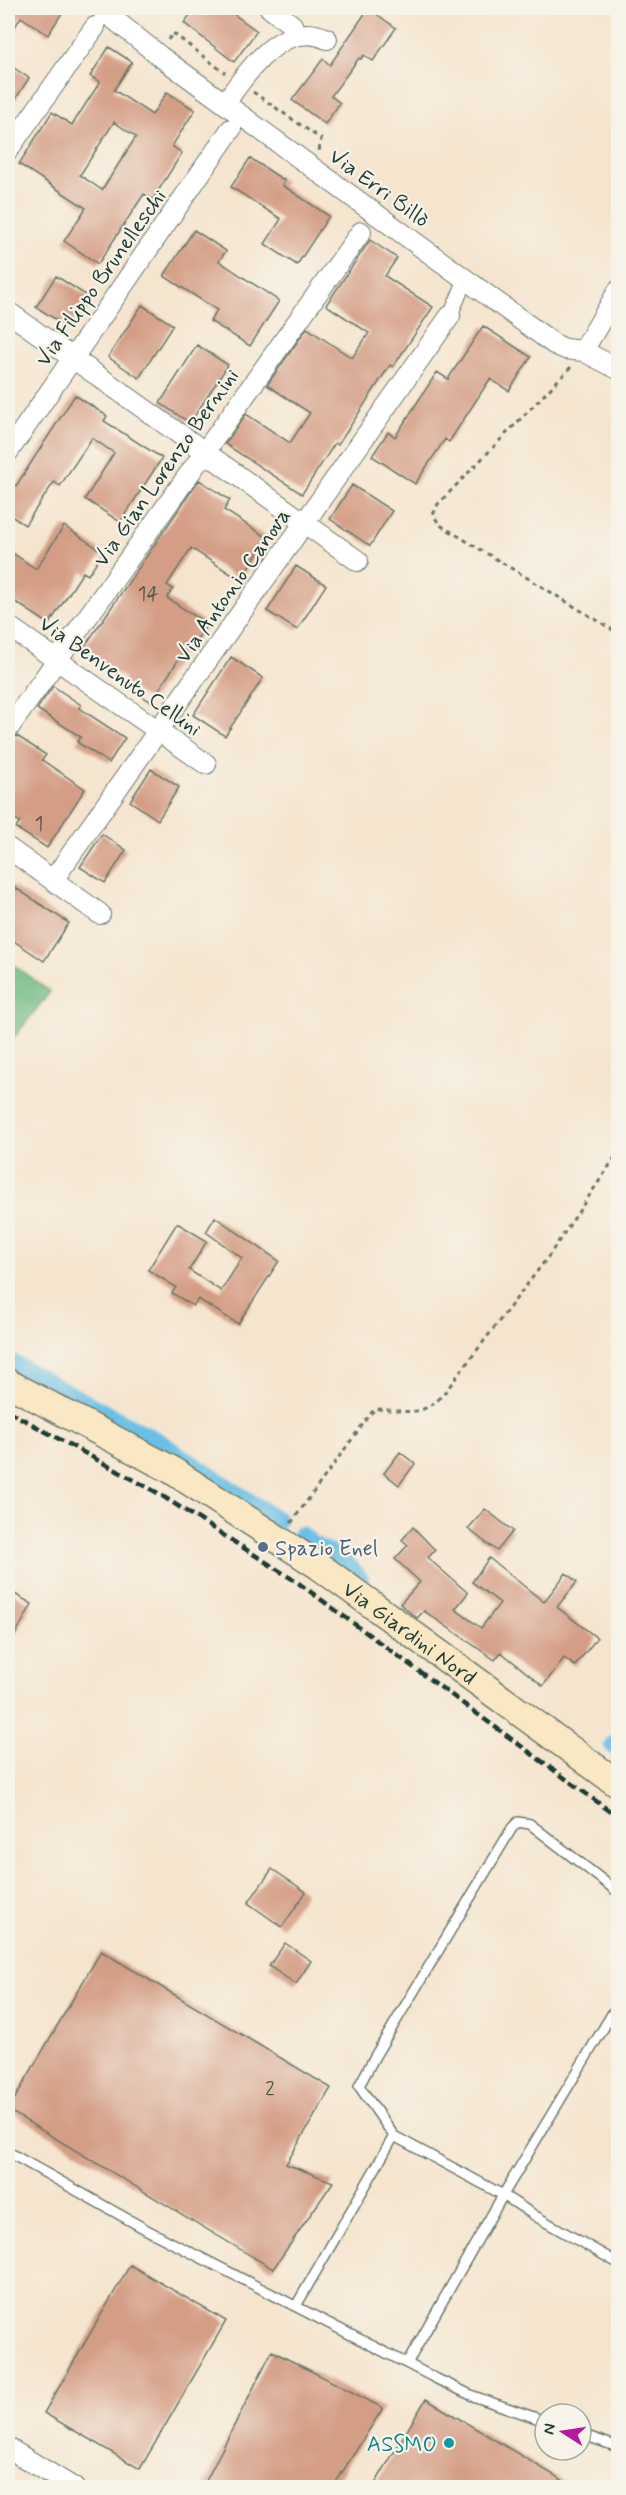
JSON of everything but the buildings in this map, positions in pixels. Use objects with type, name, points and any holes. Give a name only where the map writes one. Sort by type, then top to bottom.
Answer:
[{"type":"main road","name":"Via Giardini Nord","points":[[8,1383],[170,1469],[319,1566],[618,1784]]},
{"type":"street","name":"Via Erri Billò","points":[[100,8],[162,57],[554,344],[578,350],[618,369]]},
{"type":"street","points":[[270,8],[292,25],[297,35]]},
{"type":"street","points":[[8,150],[94,27]]},
{"type":"street","points":[[226,102],[258,60],[297,35],[307,33],[327,39]]},
{"type":"street","name":"Via Filippo Brunelleschi","points":[[8,452],[231,129]]},
{"type":"street","points":[[361,232],[375,213]]},
{"type":"street","name":"Via Gian Lorenzo Bernini","points":[[8,729],[361,232]]},
{"type":"street","points":[[450,316],[466,279]]},
{"type":"street","points":[[578,350],[618,291]]},
{"type":"street","points":[[8,312],[358,561]]},
{"type":"street","name":"Via Antonio Canova","points":[[53,880],[450,316]]},
{"type":"street","name":"Via Benvenuto Cellini","points":[[8,626],[206,764]]},
{"type":"street","points":[[8,848],[100,914]]},
{"type":"street","points":[[8,2448],[74,2487]]},
{"type":"lane","points":[[618,1892],[530,1824],[518,1822],[512,1828],[359,2086],[394,2136],[503,2195],[618,2263]]},
{"type":"lane","points":[[408,2362],[503,2195],[618,2004]]},
{"type":"lane","points":[[296,2306],[394,2136]]},
{"type":"lane","points":[[8,2152],[147,2230],[474,2396],[533,2417]]},
{"type":"lane","points":[[593,2438],[618,2447]]},
{"type":"path","points":[[167,41],[172,33],[239,83],[321,139],[319,152]]},
{"type":"path","points":[[578,350],[570,368],[438,504],[433,515],[440,525],[618,633]]},
{"type":"path","points":[[279,1540],[370,1413],[376,1409],[420,1412],[430,1408],[442,1396],[548,1257],[618,1153]]},
{"type":"green space","points":[[8,961],[50,992],[8,1045]]},
{"type":"waterway","points":[[8,1361],[159,1442],[277,1520]]},
{"type":"waterway","points":[[301,1535],[313,1545],[342,1560],[360,1579]]},
{"type":"waterway","points":[[613,1745],[618,1749]]},
{"type":"railway","points":[[8,1411],[156,1492],[297,1582],[618,1817]]},
{"type":"place","name":"Spazio Enel","points":[[263,1547]]},
{"type":"place","name":"ASSMO","points":[[449,2443]]}]
